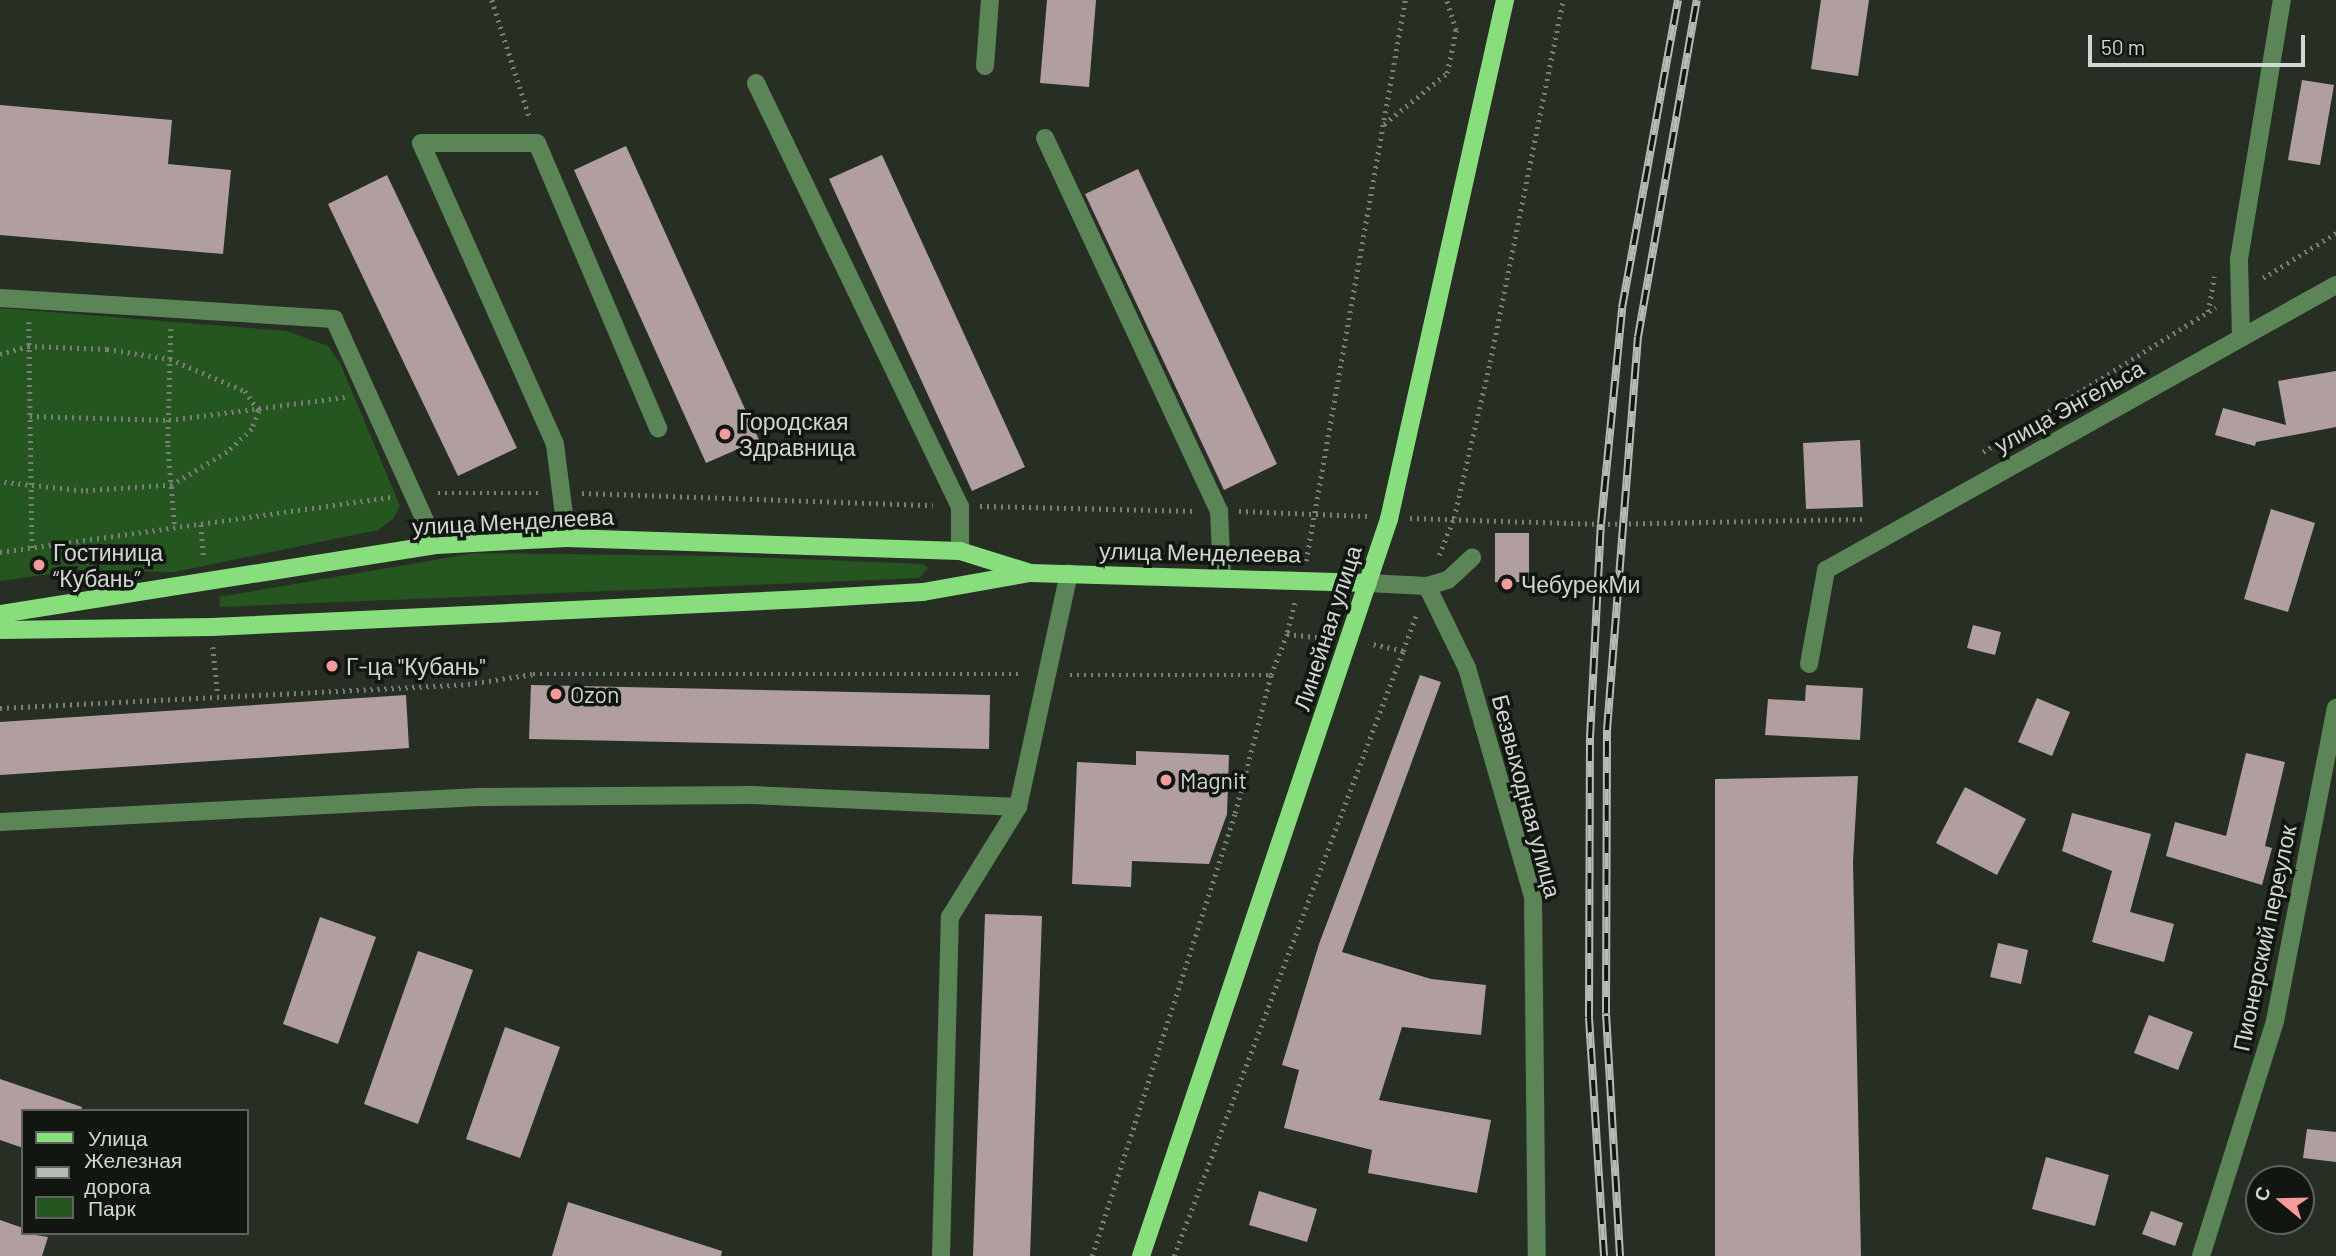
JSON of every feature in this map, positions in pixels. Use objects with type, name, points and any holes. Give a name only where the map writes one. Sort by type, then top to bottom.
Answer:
[{"type":"main road","name":"Линейная улица","points":[[1140,1256],[1389,519],[1506,0]]},
{"type":"main road","name":"улица Менделеева","points":[[0,614],[436,545],[568,538],[960,551],[1030,573]]},
{"type":"main road","name":"улица Менделеева","points":[[0,630],[212,627],[923,592],[1030,573],[1222,576],[1368,583]]},
{"type":"street","points":[[985,66],[990,0]]},
{"type":"street","points":[[2241,337],[2239,259],[2282,0]]},
{"type":"street","points":[[756,83],[960,506],[960,551]]},
{"type":"street","points":[[1045,138],[1219,511],[1222,576]]},
{"type":"street","points":[[568,538],[559,493],[555,444],[421,143],[537,143],[658,428]]},
{"type":"street","name":"улица Энгельса","points":[[1809,664],[1826,570],[2336,285]]},
{"type":"street","points":[[0,298],[172,311],[334,319],[436,545]]},
{"type":"street","points":[[1368,583],[1427,586],[1448,580],[1472,558]]},
{"type":"street","points":[[941,1256],[950,917],[1018,807],[1069,573]]},
{"type":"street","name":"Безвыходная улица","points":[[1427,586],[1467,668],[1533,897],[1537,1256]]},
{"type":"street","name":"Пионерский переулок","points":[[2201,1256],[2275,1021],[2336,708]]},
{"type":"street","points":[[0,822],[483,797],[752,795],[1018,807]]},
{"type":"path","points":[[492,0],[537,143]]},
{"type":"path","points":[[0,552],[413,493],[559,493],[960,506],[1318,511],[1405,0]]},
{"type":"path","points":[[1384,124],[1447,73],[1456,30],[1446,0]]},
{"type":"path","points":[[1563,0],[1454,518],[1601,524],[1871,519]]},
{"type":"path","points":[[1981,454],[2336,233]]},
{"type":"path","points":[[29,300],[32,548]]},
{"type":"path","points":[[172,311],[169,420],[175,528]]},
{"type":"path","points":[[0,354],[28,346],[107,349],[170,359],[245,391],[259,411]]},
{"type":"path","points":[[30,416],[169,420],[259,411],[368,393]]},
{"type":"path","points":[[0,482],[32,489],[83,491],[172,485],[227,452],[252,429],[259,411]]},
{"type":"path","points":[[1092,1256],[1235,813],[1271,676],[1287,635]]},
{"type":"path","points":[[0,708],[468,684],[533,674],[1271,676]]},
{"type":"green space","points":[[0,308],[286,331],[328,346],[340,363],[400,506],[393,519],[378,530],[174,572],[79,570],[0,581]]},
{"type":"green space","points":[[475,553],[721,556],[923,564],[928,568],[919,578],[220,607],[219,597]]},
{"type":"building","points":[[1047,0],[1096,0],[1089,87],[1040,83]]},
{"type":"building","points":[[1821,0],[1869,0],[1858,76],[1811,69]]},
{"type":"building","points":[[2302,80],[2334,85],[2320,165],[2288,160]]},
{"type":"building","points":[[0,105],[172,120],[168,164],[231,170],[223,254],[0,235]]},
{"type":"building","points":[[626,146],[759,440],[706,463],[574,170]]},
{"type":"building","points":[[882,155],[1025,467],[972,491],[829,179]]},
{"type":"building","points":[[1138,169],[1277,464],[1224,490],[1085,194]]},
{"type":"building","points":[[387,175],[517,448],[458,476],[328,204]]},
{"type":"building","points":[[2336,371],[2336,427],[2256,442],[2255,446],[2215,435],[2223,408],[2286,425],[2278,381]]},
{"type":"building","points":[[1860,440],[1863,507],[1806,509],[1803,443]]},
{"type":"building","points":[[2271,509],[2315,523],[2288,612],[2244,599]]},
{"type":"building","points":[[1495,533],[1529,533],[1529,582],[1495,582]]},
{"type":"building","points":[[1973,625],[2001,632],[1995,655],[1967,648]]},
{"type":"building","points":[[1420,675],[1441,682],[1342,952],[1431,979],[1486,985],[1481,1035],[1402,1027],[1379,1100],[1491,1120],[1477,1193],[1368,1173],[1372,1150],[1284,1128],[1299,1070],[1282,1065],[1319,944]]},
{"type":"building","points":[[531,685],[990,695],[989,749],[529,739]]},
{"type":"building","points":[[1806,685],[1863,688],[1860,740],[1765,735],[1768,699],[1805,701]]},
{"type":"building","points":[[406,695],[409,748],[0,775],[0,722]]},
{"type":"building","points":[[2037,698],[2070,712],[2052,756],[2018,742]]},
{"type":"building","points":[[1136,751],[1229,755],[1227,814],[1209,864],[1132,861],[1131,887],[1072,884],[1077,762],[1136,765]]},
{"type":"building","points":[[2246,753],[2285,762],[2265,846],[2272,848],[2262,885],[2166,856],[2175,822],[2226,836]]},
{"type":"building","points":[[1858,776],[1853,861],[1861,1256],[1715,1256],[1715,779]]},
{"type":"building","points":[[1965,787],[2026,819],[1997,875],[1936,843]]},
{"type":"building","points":[[2072,813],[2151,834],[2130,912],[2174,924],[2164,962],[2092,942],[2112,871],[2062,851]]},
{"type":"building","points":[[985,914],[1042,916],[1030,1256],[973,1256]]},
{"type":"building","points":[[320,917],[376,937],[338,1044],[283,1024]]},
{"type":"building","points":[[1998,943],[2028,950],[2021,984],[1990,977]]},
{"type":"building","points":[[418,951],[473,970],[418,1124],[364,1104]]},
{"type":"building","points":[[2149,1015],[2193,1032],[2178,1070],[2134,1053]]},
{"type":"building","points":[[505,1027],[560,1047],[520,1158],[466,1139]]},
{"type":"building","points":[[0,1079],[82,1107],[21,1109],[21,1147],[0,1140]]},
{"type":"building","points":[[2307,1129],[2336,1132],[2336,1162],[2303,1158]]},
{"type":"building","points":[[2046,1157],[2109,1175],[2095,1226],[2032,1209]]},
{"type":"building","points":[[1259,1191],[1317,1209],[1307,1242],[1249,1225]]},
{"type":"building","points":[[568,1202],[722,1251],[721,1256],[552,1256]]},
{"type":"building","points":[[2151,1211],[2183,1223],[2175,1246],[2142,1234]]},
{"type":"building","points":[[0,1220],[21,1227],[21,1235],[48,1237],[42,1256],[0,1256]]},
{"type":"railway","points":[[1604,1256],[1589,1017],[1590,738],[1601,524],[1622,308],[1678,0]]},
{"type":"railway","points":[[1620,1256],[1606,1013],[1607,730],[1638,337],[1697,0]]},
{"type":"place","name":"Городская Здравница","points":[[725,434]]},
{"type":"place","name":"Гостиница “Кубань”","points":[[39,565]]},
{"type":"place","name":"ЧебурекМи","points":[[1507,584]]},
{"type":"place","name":"Г-ца \"Кубань\"","points":[[332,666]]},
{"type":"place","name":"Ozon","points":[[556,694]]},
{"type":"place","name":"Magnit","points":[[1166,780]]}]
